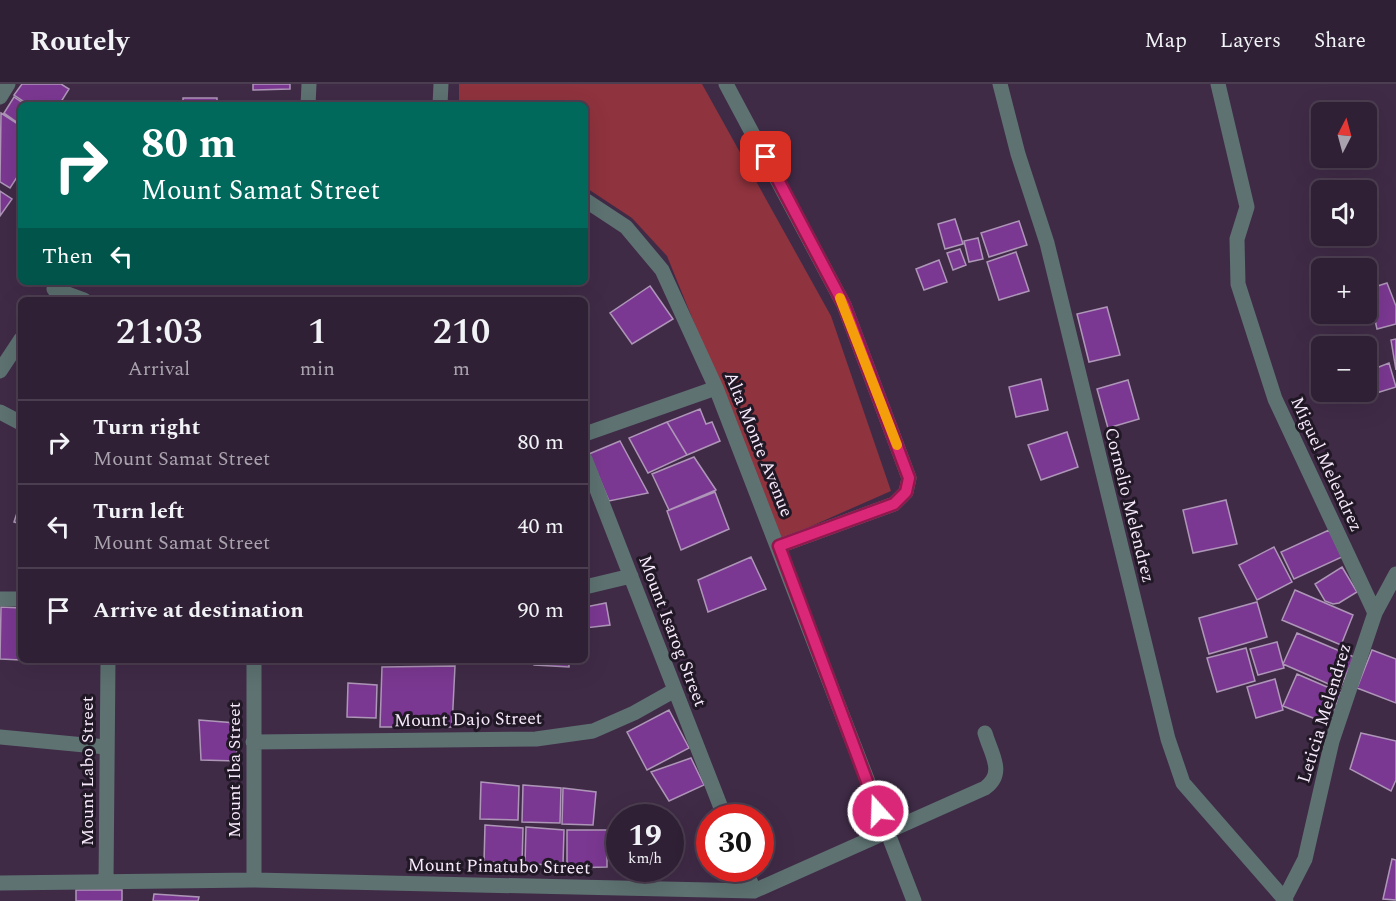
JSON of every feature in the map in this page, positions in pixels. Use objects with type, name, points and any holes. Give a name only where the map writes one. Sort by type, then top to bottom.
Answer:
[{"type":"street","points":[[0,97],[8,84]]},
{"type":"street","points":[[308,102],[309,84]]},
{"type":"street","points":[[440,102],[441,84]]},
{"type":"street","points":[[726,84],[844,305],[909,478],[906,492],[894,504],[779,546]]},
{"type":"street","name":"Cornelio Melendrez","points":[[1000,84],[1018,154],[1047,243],[1168,739],[1183,783],[1285,900]]},
{"type":"street","name":"Miguel Melendrez","points":[[1218,84],[1247,207],[1238,239],[1238,284],[1275,399],[1375,612]]},
{"type":"street","name":"Alta Monte Avenue","points":[[588,202],[626,227],[662,270],[716,388],[779,546],[886,833],[914,901]]},
{"type":"street","points":[[53,290],[75,297]]},
{"type":"street","points":[[0,371],[18,344]]},
{"type":"street","points":[[588,433],[716,388]]},
{"type":"street","points":[[0,412],[18,421]]},
{"type":"street","name":"Mount Isarog Street","points":[[588,467],[720,804]]},
{"type":"street","name":"Leticia Melendrez","points":[[1285,900],[1305,859],[1332,741],[1375,612],[1396,574]]},
{"type":"street","points":[[588,586],[631,576]]},
{"type":"street","points":[[0,599],[18,599]]},
{"type":"street","name":"Mount Labo Street","points":[[106,882],[108,663]]},
{"type":"street","name":"Mount Iba Street","points":[[254,663],[254,880]]},
{"type":"street","name":"Mount Dajo Street","points":[[253,742],[536,739],[593,731],[634,713],[675,690]]},
{"type":"street","name":"Mount Pinatubo Street","points":[[0,883],[254,880],[754,891],[886,833],[994,781],[997,772],[985,733]]},
{"type":"street","points":[[0,737],[106,747]]},
{"type":"street","points":[[750,882],[754,891]]},
{"type":"shaded area","points":[[459,84],[702,84],[831,316],[891,491],[782,539],[667,256],[632,218],[588,189],[588,102],[459,102]]},
{"type":"building","points":[[22,84],[61,84],[69,89],[61,102],[24,102],[14,95]]},
{"type":"building","points":[[253,84],[290,84],[290,89],[253,90]]},
{"type":"building","points":[[14,97],[22,102],[18,102],[18,123],[4,113]]},
{"type":"building","points":[[183,98],[217,98],[217,102],[183,102]]},
{"type":"building","points":[[1,113],[18,124],[18,176],[10,188],[0,182]]},
{"type":"building","points":[[0,191],[12,199],[0,216]]},
{"type":"building","points":[[955,219],[963,244],[945,249],[938,224]]},
{"type":"building","points":[[1019,221],[1027,245],[989,257],[981,233]]},
{"type":"building","points":[[978,238],[983,259],[969,262],[964,241]]},
{"type":"building","points":[[960,249],[966,265],[953,270],[947,253]]},
{"type":"building","points":[[1016,252],[1029,291],[999,300],[987,262]]},
{"type":"building","points":[[939,260],[947,282],[924,290],[916,269]]},
{"type":"building","points":[[1387,283],[1396,306],[1396,324],[1377,329],[1376,324],[1377,286]]},
{"type":"building","points":[[650,286],[673,319],[632,344],[610,313]]},
{"type":"building","points":[[1107,307],[1120,355],[1089,362],[1077,314]]},
{"type":"building","points":[[1396,339],[1396,370],[1391,340]]},
{"type":"building","points":[[1389,363],[1396,387],[1377,393],[1377,368]]},
{"type":"building","points":[[1041,379],[1048,410],[1016,417],[1009,387]]},
{"type":"building","points":[[1128,380],[1139,419],[1108,428],[1097,389]]},
{"type":"building","points":[[700,409],[706,424],[712,422],[720,441],[687,455],[667,422]]},
{"type":"building","points":[[667,422],[687,455],[648,473],[629,438]]},
{"type":"building","points":[[1067,432],[1078,467],[1041,480],[1028,445]]},
{"type":"building","points":[[620,441],[648,493],[609,501],[589,454]]},
{"type":"building","points":[[694,457],[716,490],[669,510],[652,474]]},
{"type":"building","points":[[715,492],[729,529],[681,550],[667,511]]},
{"type":"building","points":[[1226,500],[1237,544],[1193,553],[1183,510]]},
{"type":"building","points":[[18,510],[18,523],[14,522]]},
{"type":"building","points":[[1329,530],[1342,557],[1294,579],[1281,552]]},
{"type":"building","points":[[1274,547],[1292,582],[1257,600],[1239,565]]},
{"type":"building","points":[[751,557],[766,589],[708,612],[698,580]]},
{"type":"building","points":[[1342,567],[1357,592],[1333,604],[1325,601],[1315,584]]},
{"type":"building","points":[[1295,590],[1353,615],[1341,645],[1282,620]]},
{"type":"building","points":[[1257,602],[1267,637],[1209,654],[1199,618]]},
{"type":"building","points":[[606,603],[610,625],[588,628],[588,606]]},
{"type":"building","points":[[1,607],[18,608],[18,660],[0,659]]},
{"type":"building","points":[[1297,633],[1354,657],[1340,689],[1283,664]]},
{"type":"building","points":[[1277,642],[1284,668],[1258,675],[1250,649]]},
{"type":"building","points":[[1246,648],[1255,681],[1217,692],[1207,658]]},
{"type":"building","points":[[1372,650],[1396,659],[1396,703],[1357,688]]},
{"type":"building","points":[[533,663],[569,663],[569,667],[534,665]]},
{"type":"building","points":[[455,666],[452,727],[380,727],[382,667]]},
{"type":"building","points":[[1297,674],[1341,693],[1328,724],[1283,706]]},
{"type":"building","points":[[1275,679],[1283,710],[1256,718],[1247,687]]},
{"type":"building","points":[[348,683],[377,685],[376,718],[347,717]]},
{"type":"building","points":[[669,710],[689,748],[647,770],[627,732]]},
{"type":"building","points":[[199,720],[236,723],[237,761],[201,760]]},
{"type":"building","points":[[1361,733],[1396,741],[1396,780],[1391,791],[1350,769]]},
{"type":"building","points":[[691,758],[704,785],[669,801],[651,772]]},
{"type":"building","points":[[481,782],[519,786],[518,820],[480,819]]},
{"type":"building","points":[[523,785],[561,788],[560,823],[522,822]]},
{"type":"building","points":[[563,788],[596,792],[593,825],[562,824]]},
{"type":"building","points":[[485,825],[523,828],[522,863],[484,862]]},
{"type":"building","points":[[526,827],[564,830],[563,865],[525,864]]},
{"type":"building","points":[[567,830],[606,830],[606,867],[567,868]]},
{"type":"building","points":[[1392,859],[1396,860],[1396,900],[1383,899]]},
{"type":"building","points":[[76,890],[122,890],[122,901],[76,901]]},
{"type":"building","points":[[154,894],[199,897],[198,901],[153,901]]},
{"type":"slow traffic","points":[[840,298],[897,445]]},
{"type":"route","points":[[766,157],[844,305],[909,478],[906,492],[894,504],[779,546],[878,811]]}]
